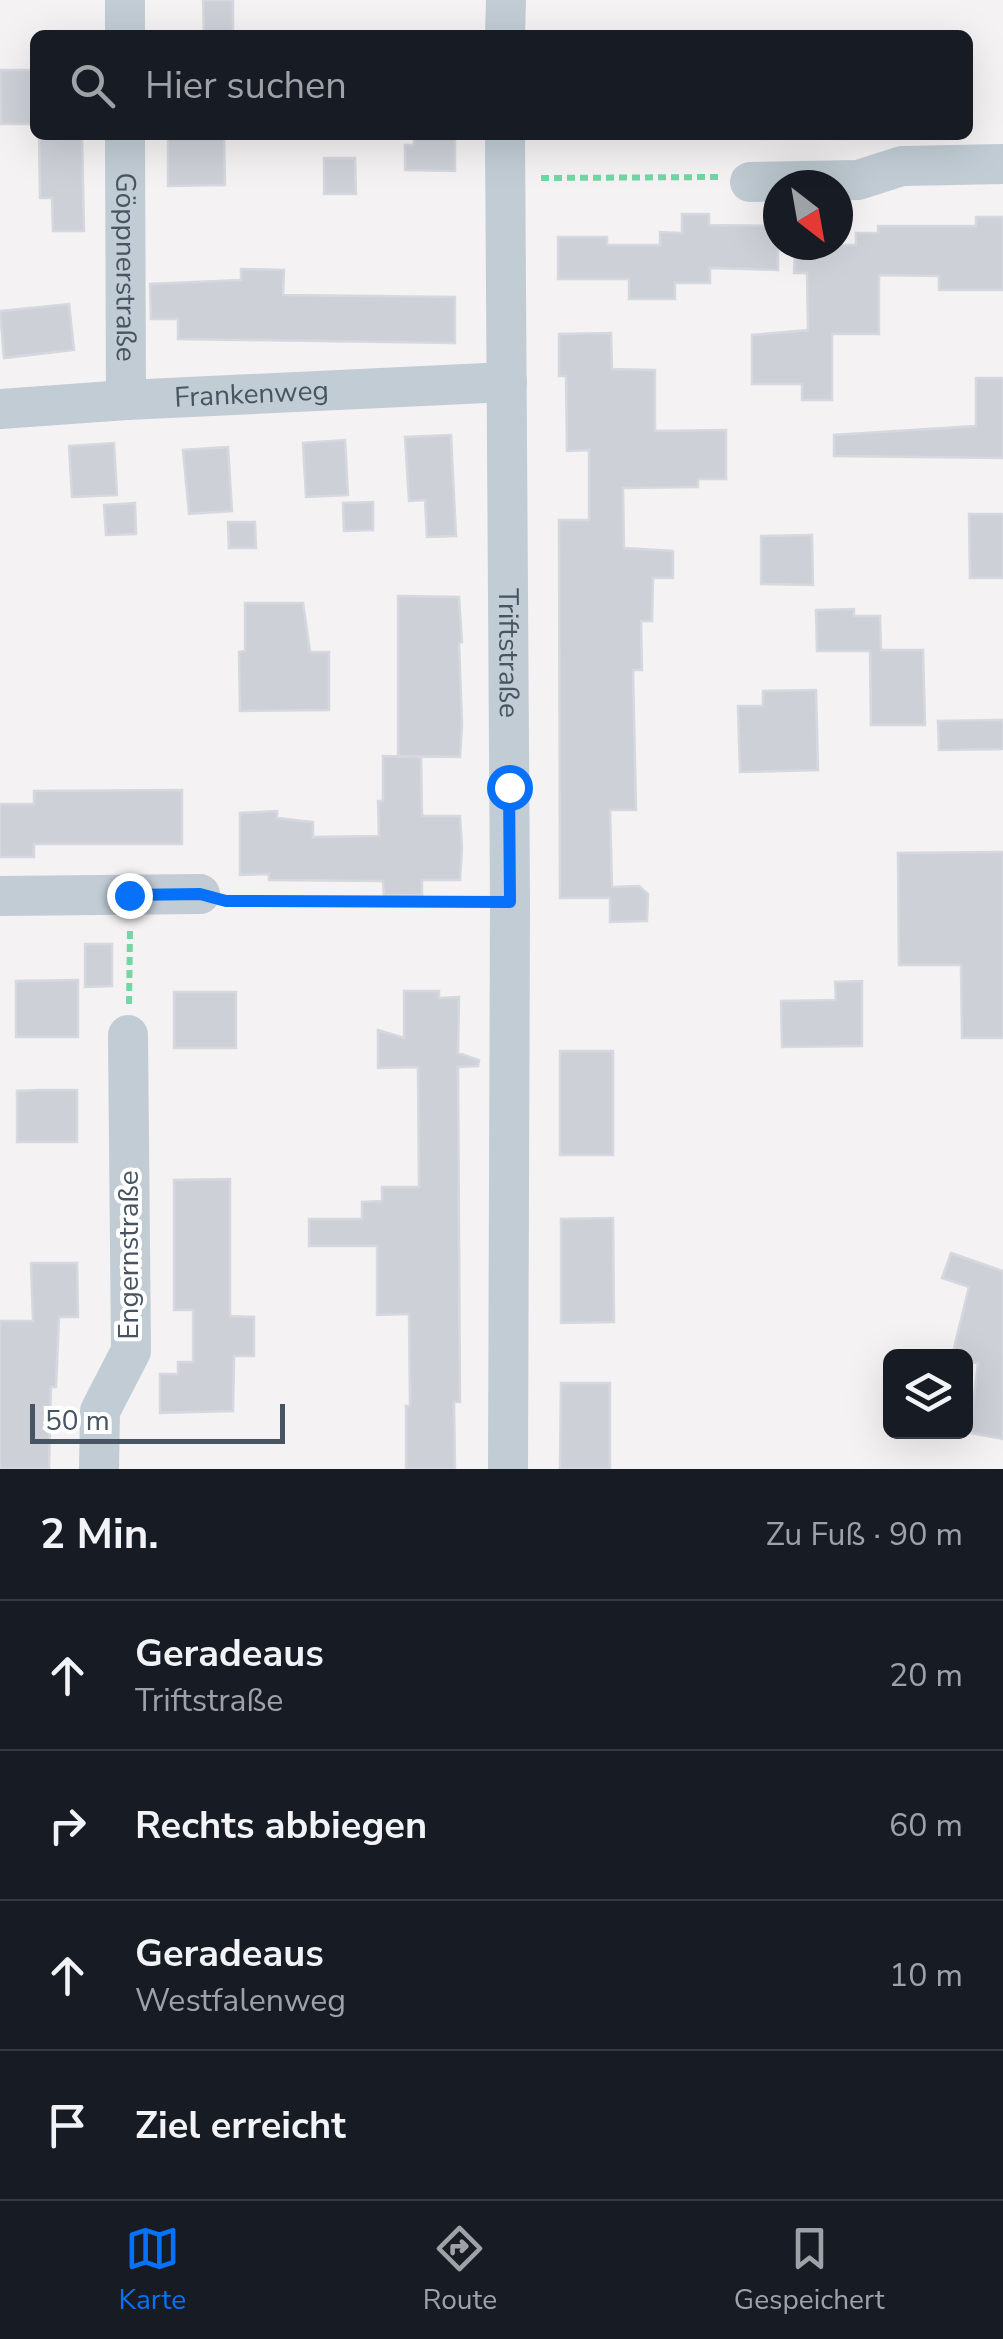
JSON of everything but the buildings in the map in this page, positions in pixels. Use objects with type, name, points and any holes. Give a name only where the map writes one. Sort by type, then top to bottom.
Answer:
[{"type":"street","points":[[125,0],[125,30]]},
{"type":"street","points":[[505,30],[506,0]]},
{"type":"street","name":"Göppnerstraße","points":[[125,140],[126,400]]},
{"type":"street","name":"Triftstraße","points":[[505,140],[510,902],[508,1469]]},
{"type":"street","points":[[750,182],[858,180],[902,166],[1003,164]]},
{"type":"street","name":"Frankenweg","points":[[0,410],[126,400],[506,382]]},
{"type":"street","points":[[0,896],[200,894]]},
{"type":"street","name":"Engernstraße","points":[[99,1469],[100,1410],[131,1352],[128,1035]]},
{"type":"path","points":[[505,178],[728,176],[750,182]]},
{"type":"path","points":[[200,894],[226,901],[510,902]]},
{"type":"path","points":[[128,1035],[130,938]]},
{"type":"route","points":[[129,895],[200,894],[226,901],[510,902],[509,787]]}]
